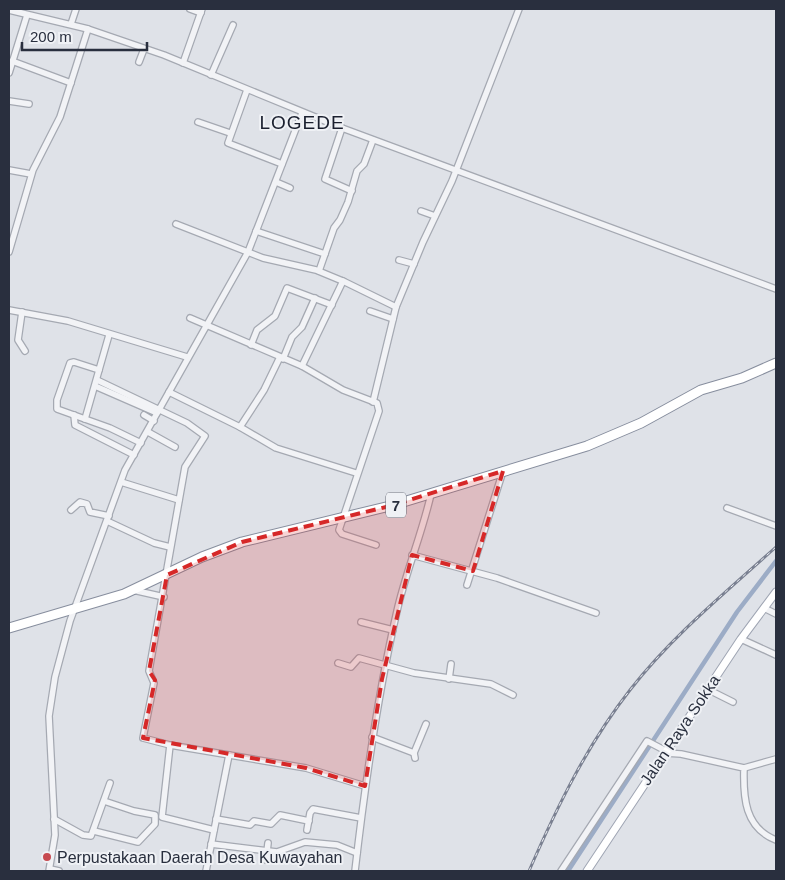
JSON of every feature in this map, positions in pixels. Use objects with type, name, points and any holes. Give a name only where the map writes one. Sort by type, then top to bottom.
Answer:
[{"type":"highway","name":"7","points":[[9,628],[73,610],[133,590],[202,557],[242,542],[343,518],[431,494],[613,436],[701,390],[742,378],[776,364]]},
{"type":"main road","name":"Jalan Raya Sokka","points":[[587,871],[707,689],[776,592]]},
{"type":"street","points":[[71,24],[76,9]]},
{"type":"street","points":[[183,63],[201,11],[190,9]]},
{"type":"street","points":[[373,402],[396,307],[456,170],[518,9]]},
{"type":"street","points":[[9,10],[88,29],[183,63],[302,113],[776,289]]},
{"type":"street","points":[[9,73],[27,15]]},
{"type":"street","points":[[211,75],[233,25]]},
{"type":"street","points":[[9,252],[31,174],[60,117],[88,29]]},
{"type":"street","points":[[139,62],[144,49]]},
{"type":"street","points":[[12,61],[71,83]]},
{"type":"street","points":[[247,90],[230,133],[229,144],[282,164]]},
{"type":"street","points":[[9,101],[28,104]]},
{"type":"street","points":[[59,871],[49,870],[54,840],[54,819],[49,732],[51,696],[73,610],[121,482],[187,357],[248,252],[302,113]]},
{"type":"street","points":[[198,122],[230,133]]},
{"type":"street","points":[[342,128],[325,179],[352,191]]},
{"type":"street","points":[[319,272],[334,228],[340,220],[352,191],[357,171],[364,164],[374,140]]},
{"type":"street","points":[[9,170],[31,174]]},
{"type":"street","points":[[276,182],[290,188]]},
{"type":"street","points":[[421,211],[435,216]]},
{"type":"street","points":[[176,224],[264,258],[298,264],[343,281],[396,307]]},
{"type":"street","points":[[256,231],[325,254]]},
{"type":"street","points":[[398,260],[414,264]]},
{"type":"street","points":[[302,366],[343,281]]},
{"type":"street","points":[[251,345],[257,330],[275,316],[287,288],[332,304]]},
{"type":"street","points":[[240,427],[264,390],[292,337],[302,327],[315,298]]},
{"type":"street","points":[[9,310],[68,320],[109,335],[187,357]]},
{"type":"street","points":[[370,311],[393,319]]},
{"type":"street","points":[[22,312],[18,340],[25,351]]},
{"type":"street","points":[[190,318],[302,366],[344,390],[379,405],[379,411],[356,474],[339,530],[340,533],[376,545]]},
{"type":"street","points":[[85,419],[109,335]]},
{"type":"street","points":[[99,370],[70,362],[56,405],[57,409],[142,443]]},
{"type":"street","points":[[96,383],[187,423],[205,435],[185,467],[170,547],[164,597],[149,671],[154,686],[143,738],[170,745],[306,768],[365,786]]},
{"type":"street","points":[[169,392],[240,427],[276,448],[356,474]]},
{"type":"street","points":[[74,415],[75,425],[134,455]]},
{"type":"street","points":[[144,415],[154,421]]},
{"type":"street","points":[[148,432],[175,447]]},
{"type":"street","points":[[467,585],[473,571],[503,471]]},
{"type":"street","points":[[121,482],[179,500]]},
{"type":"street","points":[[355,871],[372,737],[385,665],[412,555],[431,494]]},
{"type":"street","points":[[71,510],[79,502],[87,504],[90,512],[108,519],[150,541],[170,547]]},
{"type":"street","points":[[727,508],[776,526]]},
{"type":"street","points":[[412,555],[473,571],[596,613]]},
{"type":"street","points":[[133,590],[164,597]]},
{"type":"street","points":[[764,608],[776,614]]},
{"type":"street","points":[[361,622],[393,630]]},
{"type":"street","points":[[741,639],[776,655]]},
{"type":"street","points":[[338,663],[351,667],[358,658],[414,673],[491,684],[512,695]]},
{"type":"street","points":[[449,678],[452,664]]},
{"type":"street","points":[[707,689],[733,702]]},
{"type":"street","points":[[372,737],[414,755],[426,724]]},
{"type":"street","points":[[561,871],[647,741],[657,745],[666,752],[744,768],[776,759]]},
{"type":"street","points":[[94,831],[139,842],[153,828],[159,814],[170,745]]},
{"type":"street","points":[[206,871],[229,755]]},
{"type":"street","points":[[744,768],[744,794],[754,825],[762,833],[776,840]]},
{"type":"street","points":[[54,819],[86,836],[91,836],[110,783]]},
{"type":"street","points":[[104,801],[134,811],[159,814],[163,818],[214,830]]},
{"type":"street","points":[[134,811],[136,803]]},
{"type":"street","points":[[307,830],[311,810],[313,809],[361,818]]},
{"type":"street","points":[[216,819],[250,825],[254,821],[271,824],[279,816],[309,821]]},
{"type":"street","points":[[211,844],[278,852],[305,842],[337,845],[357,853]]},
{"type":"street","points":[[266,860],[268,843]]},
{"type":"highlighted area","points":[[503,471],[473,571],[412,555],[382,679],[365,786],[306,768],[143,738],[155,680],[149,671],[167,575],[242,542],[390,506]]},
{"type":"waterway","points":[[568,871],[737,612],[776,561]]},
{"type":"railway","points":[[529,871],[574,777],[600,732],[630,690],[681,633],[776,547]]},
{"type":"place","name":"Perpustakaan Daerah Desa Kuwayahan","points":[[47,857]]},
{"type":"district","name":"LOGEDE","points":[[302,122]]}]
